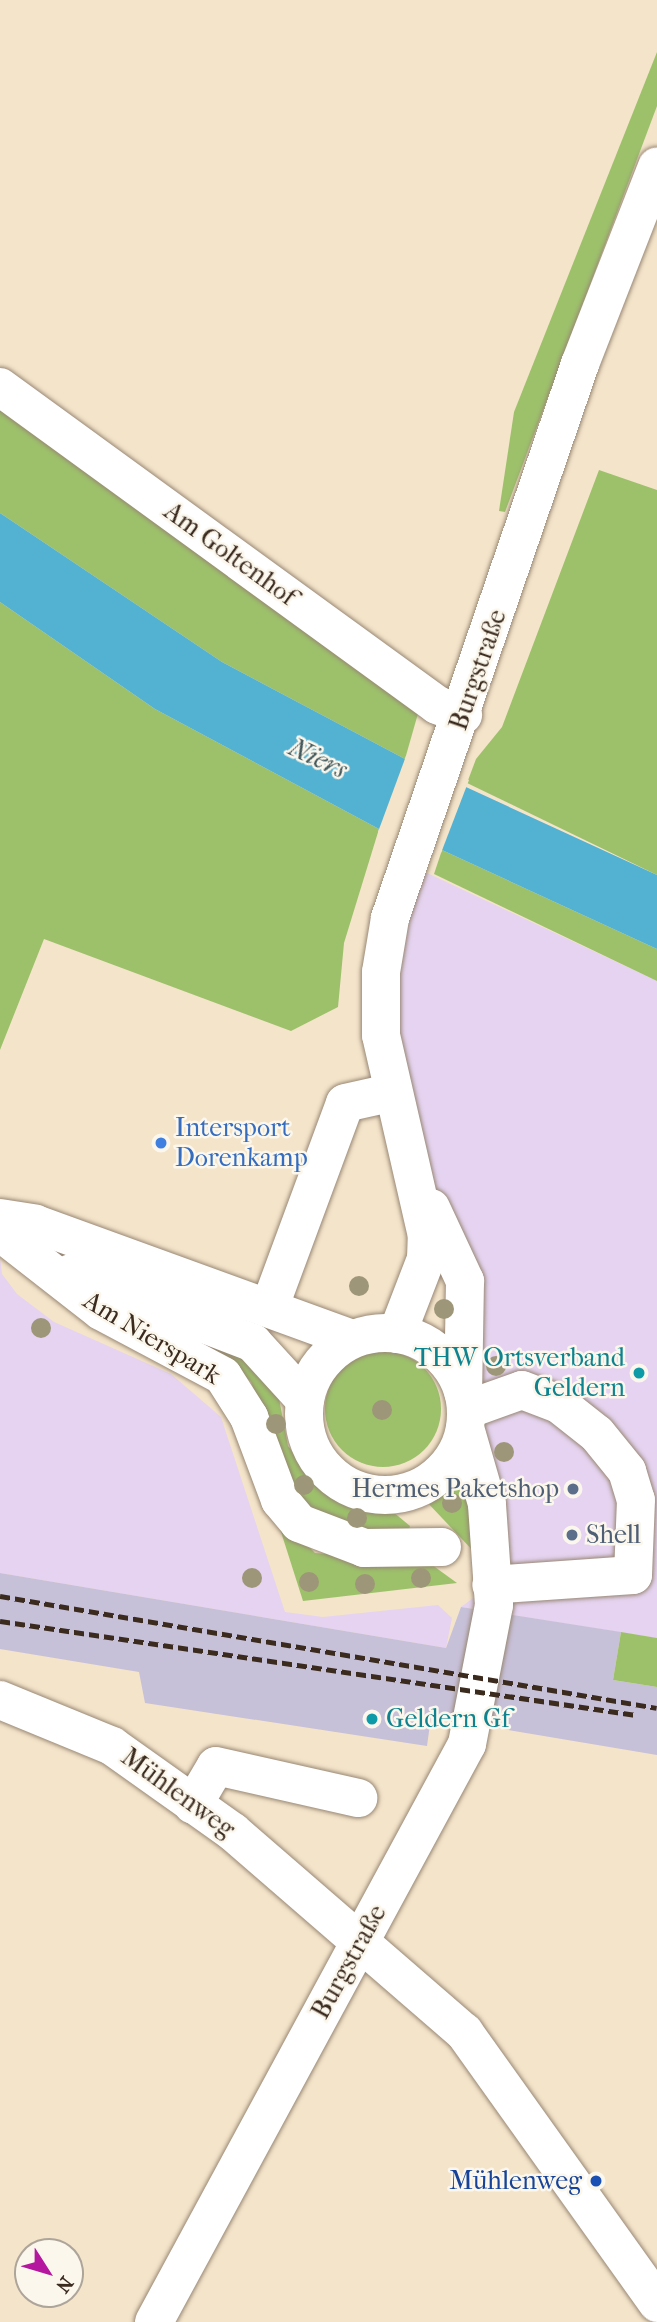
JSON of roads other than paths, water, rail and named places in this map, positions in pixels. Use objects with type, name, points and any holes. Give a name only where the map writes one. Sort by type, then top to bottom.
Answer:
[{"type":"street","name":"Burgstraße","points":[[391,1495],[439,1474],[465,1410],[465,1281],[419,1185],[390,1093],[381,972],[408,864],[457,732],[580,364],[657,166]]},
{"type":"street","name":"Am Goltenhof","points":[[0,387],[437,705],[457,732]]},
{"type":"street","points":[[270,1307],[345,1103],[390,1093]]},
{"type":"street","name":"Burgstraße","points":[[154,2322],[467,1744],[492,1631],[487,1504],[465,1410],[438,1353],[397,1334],[426,1259],[419,1185]]},
{"type":"street","name":"Am Nierspark","points":[[0,1218],[36,1224],[352,1339]]},
{"type":"street","name":"Am Nierspark","points":[[0,1232],[101,1311],[223,1376],[249,1417],[280,1500],[299,1523],[364,1548],[442,1547]]},
{"type":"street","name":"Am Nierspark","points":[[33,1259],[253,1343],[305,1400]]},
{"type":"street","points":[[397,1334],[352,1339],[313,1375],[305,1400],[311,1448],[325,1469],[355,1489],[391,1495],[442,1547],[491,1585],[633,1575],[636,1500],[627,1471],[597,1434],[559,1404],[522,1390],[465,1410]]},
{"type":"street","name":"Mühlenweg","points":[[0,1700],[112,1746],[193,1805],[362,1938],[464,2032],[657,2304]]},
{"type":"street","points":[[193,1805],[216,1766],[358,1798]]},
{"type":"water","name":"Niers","points":[[0,513],[222,662],[405,759],[657,875],[657,949],[442,850],[379,829],[155,709],[0,602]]},
{"type":"railway","points":[[0,1596],[657,1708]]},
{"type":"railway","points":[[0,1621],[636,1715]]},
{"type":"place","name":"Intersport Dorenkamp","points":[[161,1143]]},
{"type":"place","name":"THW Ortsverband Geldern","points":[[639,1373]]},
{"type":"place","name":"Hermes Paketshop","points":[[573,1489]]},
{"type":"place","name":"Shell","points":[[572,1535]]},
{"type":"place","name":"Geldern Gf","points":[[372,1719]]},
{"type":"place","name":"Mühlenweg","points":[[596,2181]]}]
